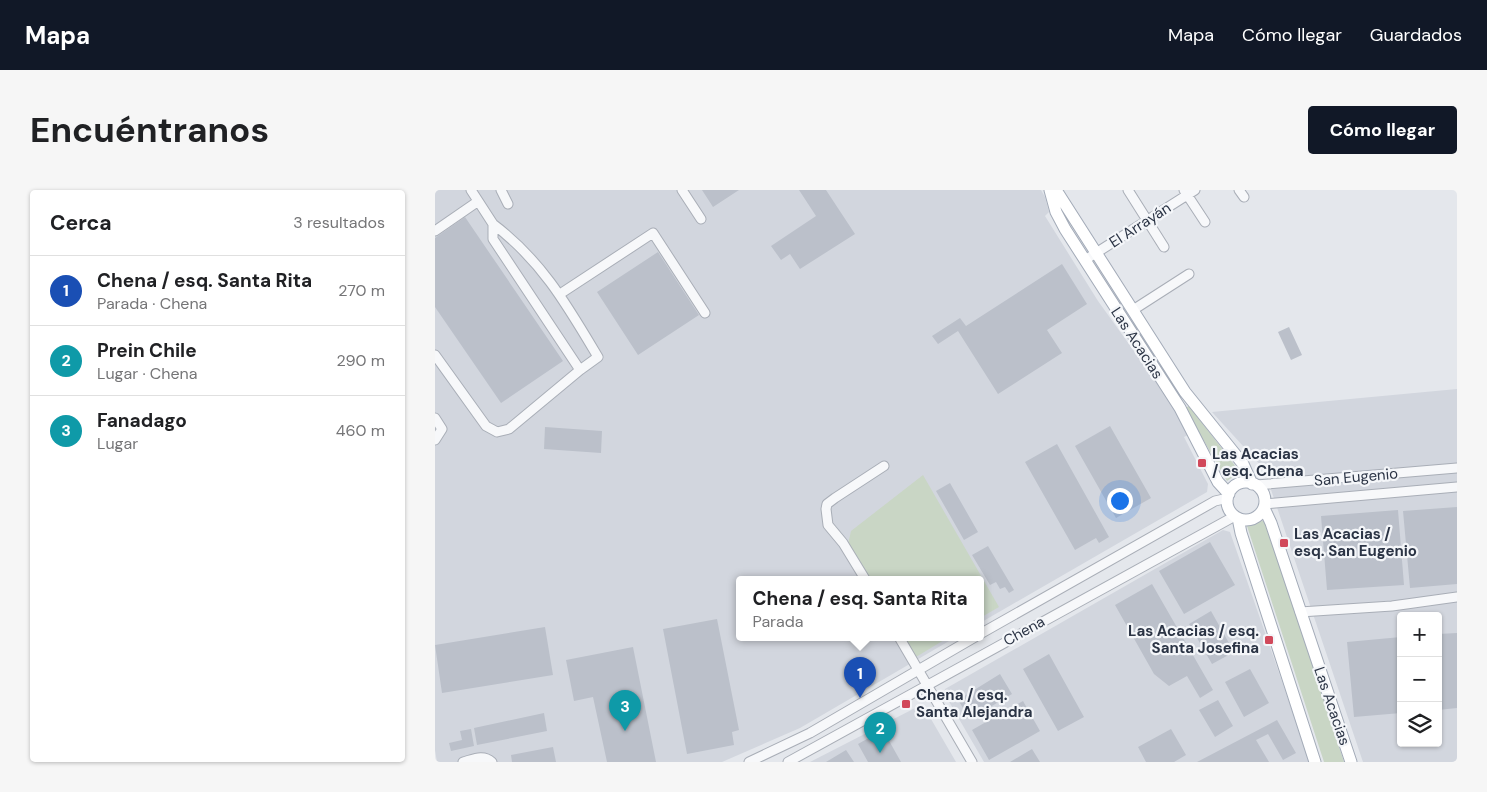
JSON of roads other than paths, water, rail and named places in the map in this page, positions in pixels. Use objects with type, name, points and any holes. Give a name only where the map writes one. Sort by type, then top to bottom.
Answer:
[{"type":"main road","name":"Las Acacias","points":[[1050,190],[1060,221],[1180,408],[1216,478],[1229,496]]},
{"type":"main road","name":"Las Acacias","points":[[1056,190],[1195,406],[1243,464],[1254,484]]},
{"type":"main road","points":[[1237,517],[1247,520],[1255,518],[1264,506],[1263,493],[1254,484],[1239,484],[1229,496],[1230,509],[1237,517],[1315,762]]},
{"type":"main road","name":"Las Acacias","points":[[1264,506],[1351,762]]},
{"type":"street","points":[[435,355],[486,426],[497,432],[509,429],[598,357],[561,294],[533,258],[493,224],[471,190]]},
{"type":"street","points":[[501,190],[508,204]]},
{"type":"street","points":[[682,190],[701,219]]},
{"type":"street","points":[[1128,190],[1164,247]]},
{"type":"street","points":[[1189,192],[1205,222]]},
{"type":"street","name":"El Arrayán","points":[[1085,260],[1189,192]]},
{"type":"street","points":[[435,231],[477,202]]},
{"type":"street","points":[[493,224],[493,239],[580,370]]},
{"type":"street","points":[[561,294],[653,233],[705,313]]},
{"type":"street","points":[[1133,310],[1189,274]]},
{"type":"street","points":[[435,418],[442,429],[435,440]]},
{"type":"street","points":[[863,576],[843,543],[828,525],[825,509],[827,504],[835,498],[884,466]]},
{"type":"street","name":"San Eugenio","points":[[1254,484],[1457,468]]},
{"type":"street","name":"San Eugenio","points":[[1264,506],[1457,487]]},
{"type":"street","name":"Chena","points":[[984,632],[1215,501],[1229,496]]},
{"type":"street","name":"Chena","points":[[788,762],[1237,517]]},
{"type":"street","points":[[1300,612],[1392,606],[1457,597]]},
{"type":"street","points":[[901,641],[972,762]]},
{"type":"street","points":[[749,762],[768,758],[968,641]]},
{"type":"street","points":[[463,762],[481,757],[487,758],[492,762]]},
{"type":"place","name":"Las Acacias / esq. Chena","points":[[1202,463]]},
{"type":"place","name":"Las Acacias / esq. San Eugenio","points":[[1284,543]]},
{"type":"place","name":"Las Acacias / esq. Santa Josefina","points":[[1269,640]]},
{"type":"place","name":"Chena / esq. Santa Rita","points":[[860,698]]},
{"type":"place","name":"Chena / esq. Santa Alejandra","points":[[906,704]]},
{"type":"place","name":"Fanadago","points":[[625,731]]},
{"type":"place","name":"Prein Chile","points":[[880,753]]}]
